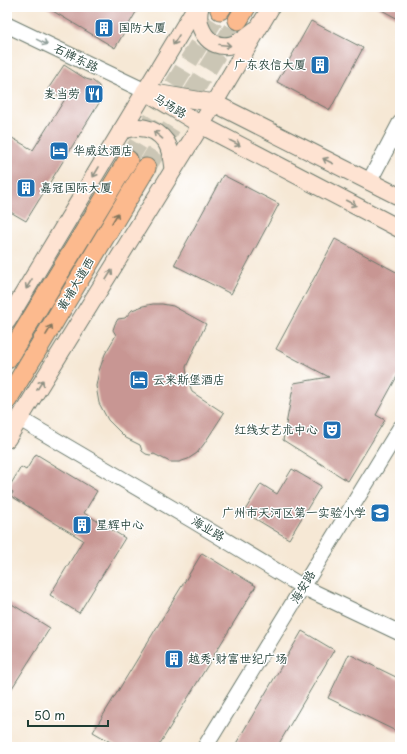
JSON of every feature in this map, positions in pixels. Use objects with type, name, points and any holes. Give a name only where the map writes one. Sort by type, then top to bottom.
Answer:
[{"type":"main road","points":[[7,321],[196,7]]},
{"type":"main road","points":[[200,7],[198,14],[199,25],[204,34],[212,42],[223,46],[232,45],[242,41],[259,26]]},
{"type":"main road","points":[[7,439],[201,125],[271,7]]},
{"type":"main road","name":"马场路","points":[[145,91],[214,103],[400,197]]},
{"type":"main road","name":"马场路","points":[[145,91],[201,125],[400,229]]},
{"type":"main road","points":[[121,131],[141,127],[153,130],[160,135],[166,142],[173,169]]},
{"type":"main road","name":"黄埔大道西","points":[[7,359],[128,160]]},
{"type":"main road","name":"黄埔大道西","points":[[7,400],[146,168]]},
{"type":"street","name":"石牌东路","points":[[7,25],[145,91]]},
{"type":"street","points":[[369,182],[400,123]]},
{"type":"street","name":"海业路","points":[[20,418],[303,587],[400,633]]},
{"type":"street","name":"海安路","points":[[205,747],[400,428]]},
{"type":"building","name":"国防大厦","points":[[46,7],[139,7],[115,48]]},
{"type":"building","points":[[376,7],[400,7],[400,20]]},
{"type":"building","name":"广东农信大厦","points":[[311,21],[363,48],[330,110],[277,82]]},
{"type":"building","points":[[64,65],[86,79],[93,81],[99,86],[101,94],[99,103],[26,221],[7,210],[7,135],[33,150],[65,99],[48,89]]},
{"type":"building","points":[[223,175],[279,204],[231,294],[174,265]]},
{"type":"building","points":[[335,239],[400,274],[400,371],[376,415],[385,420],[348,481],[283,440],[294,383],[329,377],[276,349]]},
{"type":"building","name":"云来斯堡酒店","points":[[153,304],[173,306],[206,324],[186,367],[187,375],[192,392],[224,413],[197,453],[188,459],[179,462],[170,462],[154,454],[146,454],[142,451],[140,445],[126,438],[108,420],[99,403],[96,386],[105,354],[116,335],[113,330],[118,319],[125,318],[132,310]]},
{"type":"building","name":"星辉中心","points":[[36,454],[97,491],[84,513],[125,538],[79,613],[50,595],[83,540],[11,496],[13,492],[8,489],[21,467],[26,470]]},
{"type":"building","points":[[292,469],[321,486],[289,539],[244,512],[261,484],[277,494]]},
{"type":"building","name":"越秀·财富世纪广场","points":[[202,553],[256,586],[158,747],[119,747],[93,732]]},
{"type":"building","points":[[7,601],[50,628],[7,696]]},
{"type":"building","points":[[302,631],[334,650],[277,747],[234,747]]},
{"type":"building","points":[[349,654],[400,679],[400,733],[328,698]]},
{"type":"tunnel","points":[[128,160],[220,10]]},
{"type":"tunnel","points":[[146,168],[238,20]]},
{"type":"place","name":"国防大厦","points":[[104,28]]},
{"type":"place","name":"广东农信大厦","points":[[320,65]]},
{"type":"place","name":"麦当劳","points":[[94,94]]},
{"type":"place","name":"华威达酒店","points":[[59,151]]},
{"type":"place","name":"嘉冠国际大厦","points":[[26,188]]},
{"type":"place","name":"云来斯堡酒店","points":[[139,380]]},
{"type":"place","name":"红线女艺术中心","points":[[332,430]]},
{"type":"place","name":"广州市天河区第一实验小学","points":[[380,513]]},
{"type":"place","name":"星辉中心","points":[[82,525]]},
{"type":"place","name":"越秀·财富世纪广场","points":[[174,659]]}]
